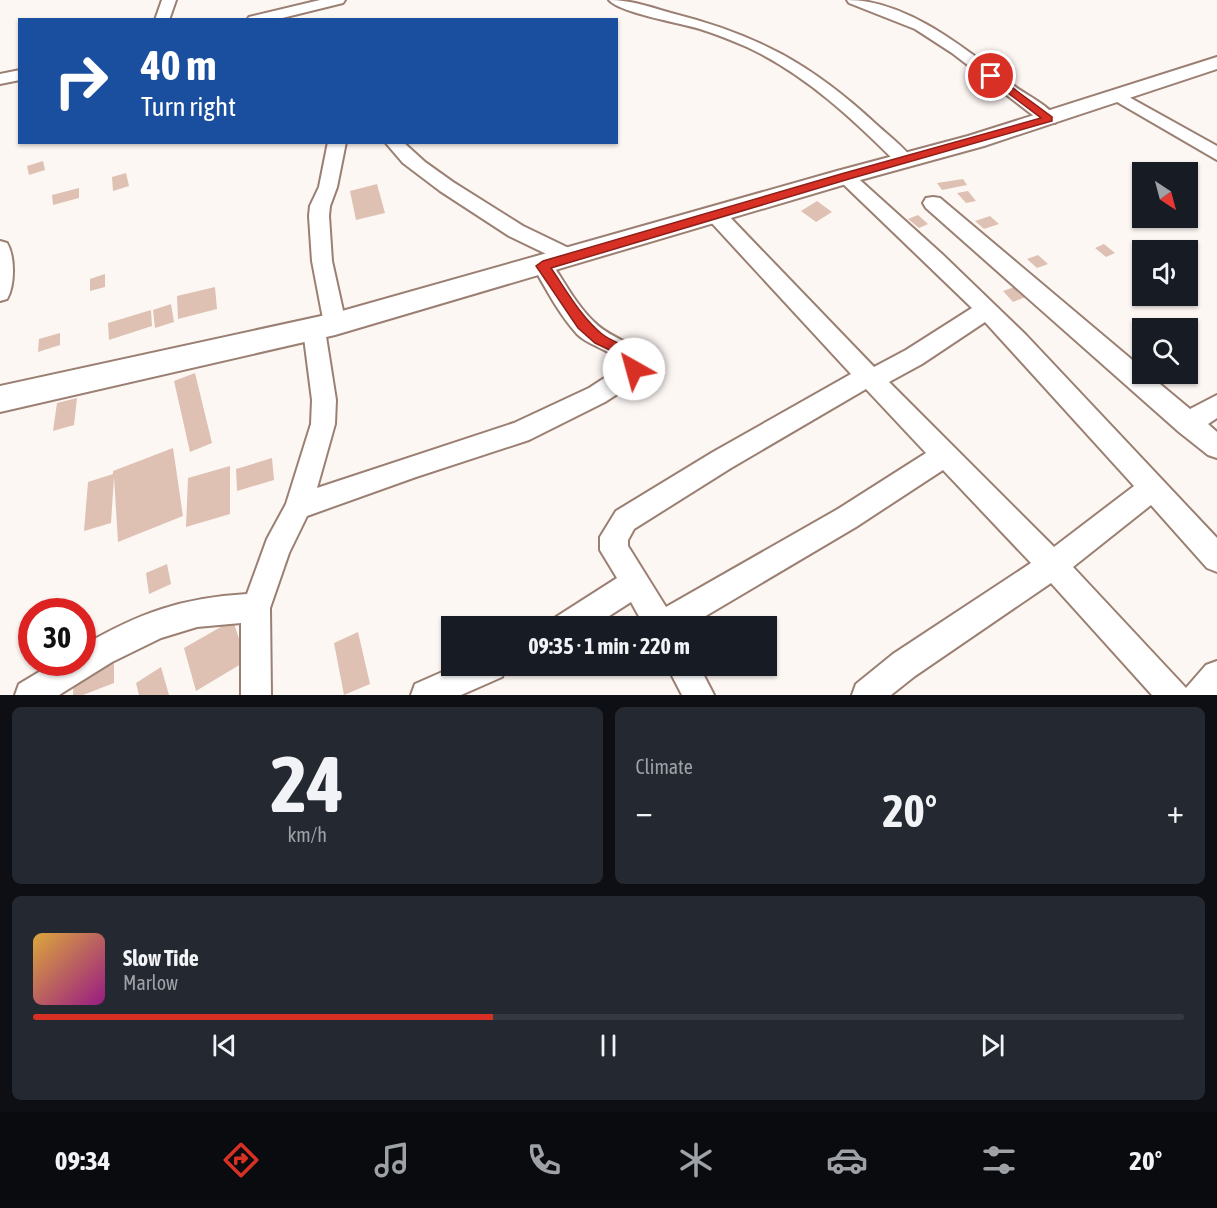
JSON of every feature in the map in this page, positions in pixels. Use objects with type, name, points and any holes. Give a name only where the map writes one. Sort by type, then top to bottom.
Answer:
[{"type":"street","points":[[163,18],[169,0]]},
{"type":"street","points":[[616,0],[729,34],[760,49],[807,77],[847,106],[904,160]]},
{"type":"street","points":[[854,0],[920,26],[957,50],[1049,119]]},
{"type":"street","points":[[262,18],[330,1],[336,18]]},
{"type":"street","points":[[0,399],[148,367],[225,347],[325,327],[1049,119],[1217,63]]},
{"type":"street","points":[[0,79],[18,75]]},
{"type":"street","points":[[1118,96],[1217,154]]},
{"type":"street","points":[[251,693],[256,608],[277,549],[298,507],[323,424],[325,327],[319,216],[337,144]]},
{"type":"street","points":[[395,144],[421,170],[509,228],[540,247],[570,257]]},
{"type":"street","points":[[845,176],[986,309],[1060,384],[1217,558]]},
{"type":"street","points":[[933,204],[1217,447]]},
{"type":"street","points":[[716,215],[1173,695]]},
{"type":"street","points":[[0,248],[2,276],[0,293]]},
{"type":"street","points":[[298,507],[416,465],[520,432],[597,395],[631,373],[635,366],[631,358],[591,333],[543,266]]},
{"type":"street","points":[[655,616],[613,546],[614,537],[625,520],[870,378],[914,357],[986,309]]},
{"type":"street","points":[[1188,424],[1217,405]]},
{"type":"street","points":[[678,616],[847,518],[946,454]]},
{"type":"street","points":[[867,695],[904,664],[1052,566],[1153,487]]},
{"type":"street","points":[[583,616],[636,582]]},
{"type":"street","points":[[30,695],[107,649],[178,617],[204,612],[256,608]]},
{"type":"street","points":[[426,695],[469,676]]},
{"type":"street","points":[[688,676],[699,695]]},
{"type":"street","points":[[1198,695],[1217,676]]},
{"type":"building","points":[[43,161],[45,170],[29,175],[27,166]]},
{"type":"building","points":[[126,173],[129,186],[113,191],[112,177]]},
{"type":"building","points":[[963,179],[967,185],[942,190],[937,183]]},
{"type":"building","points":[[377,184],[385,213],[356,220],[350,191]]},
{"type":"building","points":[[79,188],[79,198],[53,205],[52,195]]},
{"type":"building","points":[[968,191],[976,201],[966,203],[957,193]]},
{"type":"building","points":[[817,201],[832,212],[816,222],[801,211]]},
{"type":"building","points":[[918,215],[928,224],[919,228],[908,219]]},
{"type":"building","points":[[990,216],[999,224],[984,229],[975,221]]},
{"type":"building","points":[[1104,244],[1115,253],[1106,257],[1095,248]]},
{"type":"building","points":[[1038,255],[1048,264],[1037,268],[1027,259]]},
{"type":"building","points":[[105,274],[105,287],[90,291],[90,279]]},
{"type":"building","points":[[1020,285],[1031,295],[1013,302],[1003,291]]},
{"type":"building","points":[[215,287],[217,309],[178,319],[177,296]]},
{"type":"building","points":[[171,304],[174,322],[155,328],[153,310]]},
{"type":"building","points":[[151,310],[152,326],[109,340],[108,323]]},
{"type":"building","points":[[60,333],[60,345],[38,352],[39,339]]},
{"type":"building","points":[[195,373],[212,443],[190,452],[174,381]]},
{"type":"building","points":[[77,398],[74,425],[53,431],[57,403]]},
{"type":"building","points":[[173,448],[183,516],[118,542],[114,477],[111,523],[84,531],[88,482],[113,474],[113,471]]},
{"type":"building","points":[[272,458],[274,480],[237,491],[236,469]]},
{"type":"building","points":[[230,466],[230,514],[186,527],[188,478]]},
{"type":"building","points":[[167,564],[171,584],[149,594],[146,573]]},
{"type":"building","points":[[233,620],[246,661],[196,691],[184,648]]},
{"type":"building","points":[[358,632],[370,684],[344,695],[334,643]]},
{"type":"building","points":[[114,655],[114,683],[83,695],[73,695],[74,676],[96,676],[96,662]]},
{"type":"building","points":[[161,667],[169,695],[139,695],[136,683]]},
{"type":"route","points":[[634,369],[633,360],[621,349],[599,340],[583,324],[543,266],[845,176],[1049,119],[991,76]]}]
